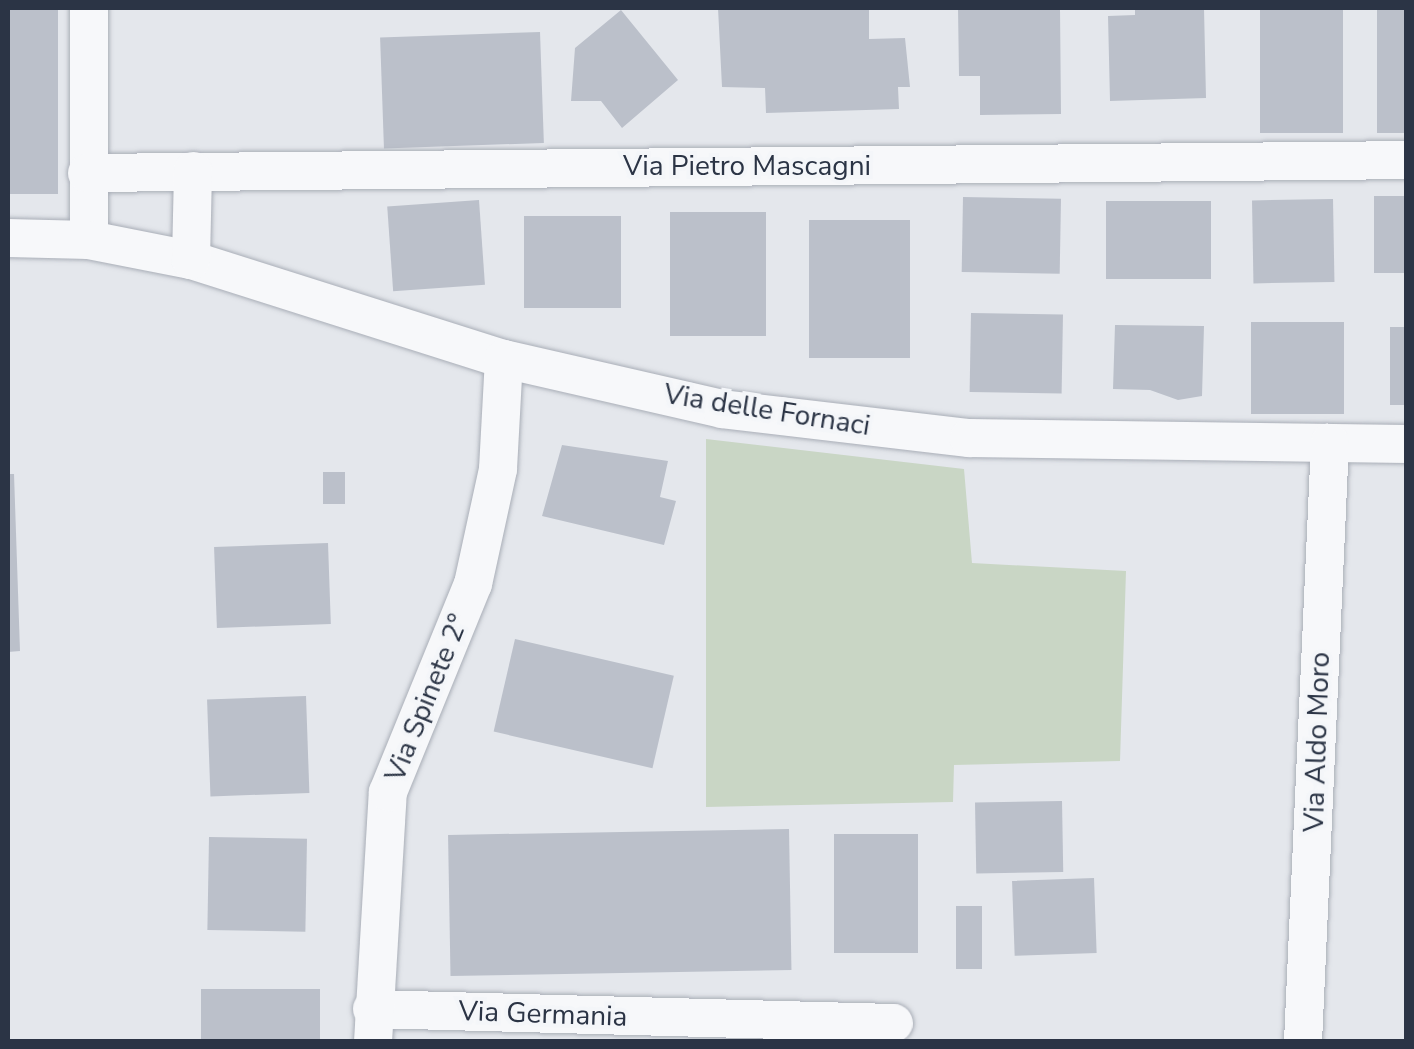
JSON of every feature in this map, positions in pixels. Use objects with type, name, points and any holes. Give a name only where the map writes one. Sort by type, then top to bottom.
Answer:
[{"type":"street","points":[[88,8],[88,240]]},
{"type":"street","name":"Via Pietro Mascagni","points":[[87,173],[1406,160]]},
{"type":"street","points":[[191,260],[193,171]]},
{"type":"street","name":"Via delle Fornaci","points":[[8,238],[88,240],[191,260],[504,359],[722,409],[968,438],[1406,444]]},
{"type":"street","name":"Via Spinete 2°","points":[[372,1025],[388,792],[473,584],[498,469],[504,359]]},
{"type":"street","name":"Via Aldo Moro","points":[[1304,1042],[1330,443]]},
{"type":"street","name":"Via Germania","points":[[372,1025],[848,1032],[894,1023]]},
{"type":"green space","points":[[706,439],[964,469],[972,563],[1126,571],[1120,761],[954,765],[953,802],[706,807]]},
{"type":"building","points":[[8,8],[58,8],[58,194],[8,194]]},
{"type":"building","points":[[718,8],[869,8],[869,39],[905,38],[910,87],[898,87],[899,109],[766,113],[765,88],[722,87]]},
{"type":"building","points":[[958,8],[1060,8],[1061,114],[980,115],[980,76],[959,76]]},
{"type":"building","points":[[1135,8],[1204,8],[1206,98],[1110,101],[1108,16],[1135,15]]},
{"type":"building","points":[[1260,8],[1343,8],[1343,133],[1260,133]]},
{"type":"building","points":[[1377,8],[1406,8],[1406,133],[1377,133]]},
{"type":"building","points":[[621,10],[678,80],[622,128],[601,101],[571,101],[575,48]]},
{"type":"building","points":[[540,32],[544,143],[384,149],[380,38]]},
{"type":"building","points":[[1374,196],[1406,196],[1406,273],[1374,273]]},
{"type":"building","points":[[963,197],[1061,199],[1060,274],[962,272]]},
{"type":"building","points":[[1333,199],[1334,282],[1253,283],[1252,200]]},
{"type":"building","points":[[479,200],[485,285],[393,291],[387,206]]},
{"type":"building","points":[[1106,201],[1211,201],[1211,279],[1106,279]]},
{"type":"building","points":[[670,212],[766,212],[766,336],[670,336]]},
{"type":"building","points":[[524,216],[621,216],[621,308],[524,308]]},
{"type":"building","points":[[809,220],[910,220],[910,358],[809,358]]},
{"type":"building","points":[[971,313],[1063,315],[1062,394],[970,392]]},
{"type":"building","points":[[1251,322],[1344,322],[1344,414],[1251,414]]},
{"type":"building","points":[[1115,325],[1204,326],[1202,396],[1178,400],[1150,390],[1113,389]]},
{"type":"building","points":[[1390,327],[1406,327],[1406,405],[1390,405]]},
{"type":"building","points":[[562,445],[668,461],[660,497],[676,501],[664,545],[542,516]]},
{"type":"building","points":[[323,472],[345,472],[345,504],[323,504]]},
{"type":"building","points":[[8,474],[14,474],[20,651],[8,652]]},
{"type":"building","points":[[328,543],[331,624],[217,628],[214,547]]},
{"type":"building","points":[[515,639],[674,676],[652,768],[494,732]]},
{"type":"building","points":[[306,696],[309,793],[210,796],[207,699]]},
{"type":"building","points":[[1062,801],[1063,872],[976,874],[975,803]]},
{"type":"building","points":[[789,829],[791,970],[451,976],[448,835]]},
{"type":"building","points":[[834,834],[918,834],[918,953],[834,953]]},
{"type":"building","points":[[209,837],[307,839],[305,932],[207,930]]},
{"type":"building","points":[[1094,878],[1097,953],[1015,956],[1012,881]]},
{"type":"building","points":[[956,906],[982,906],[982,969],[956,969]]},
{"type":"building","points":[[201,989],[320,989],[320,1042],[201,1042]]}]
